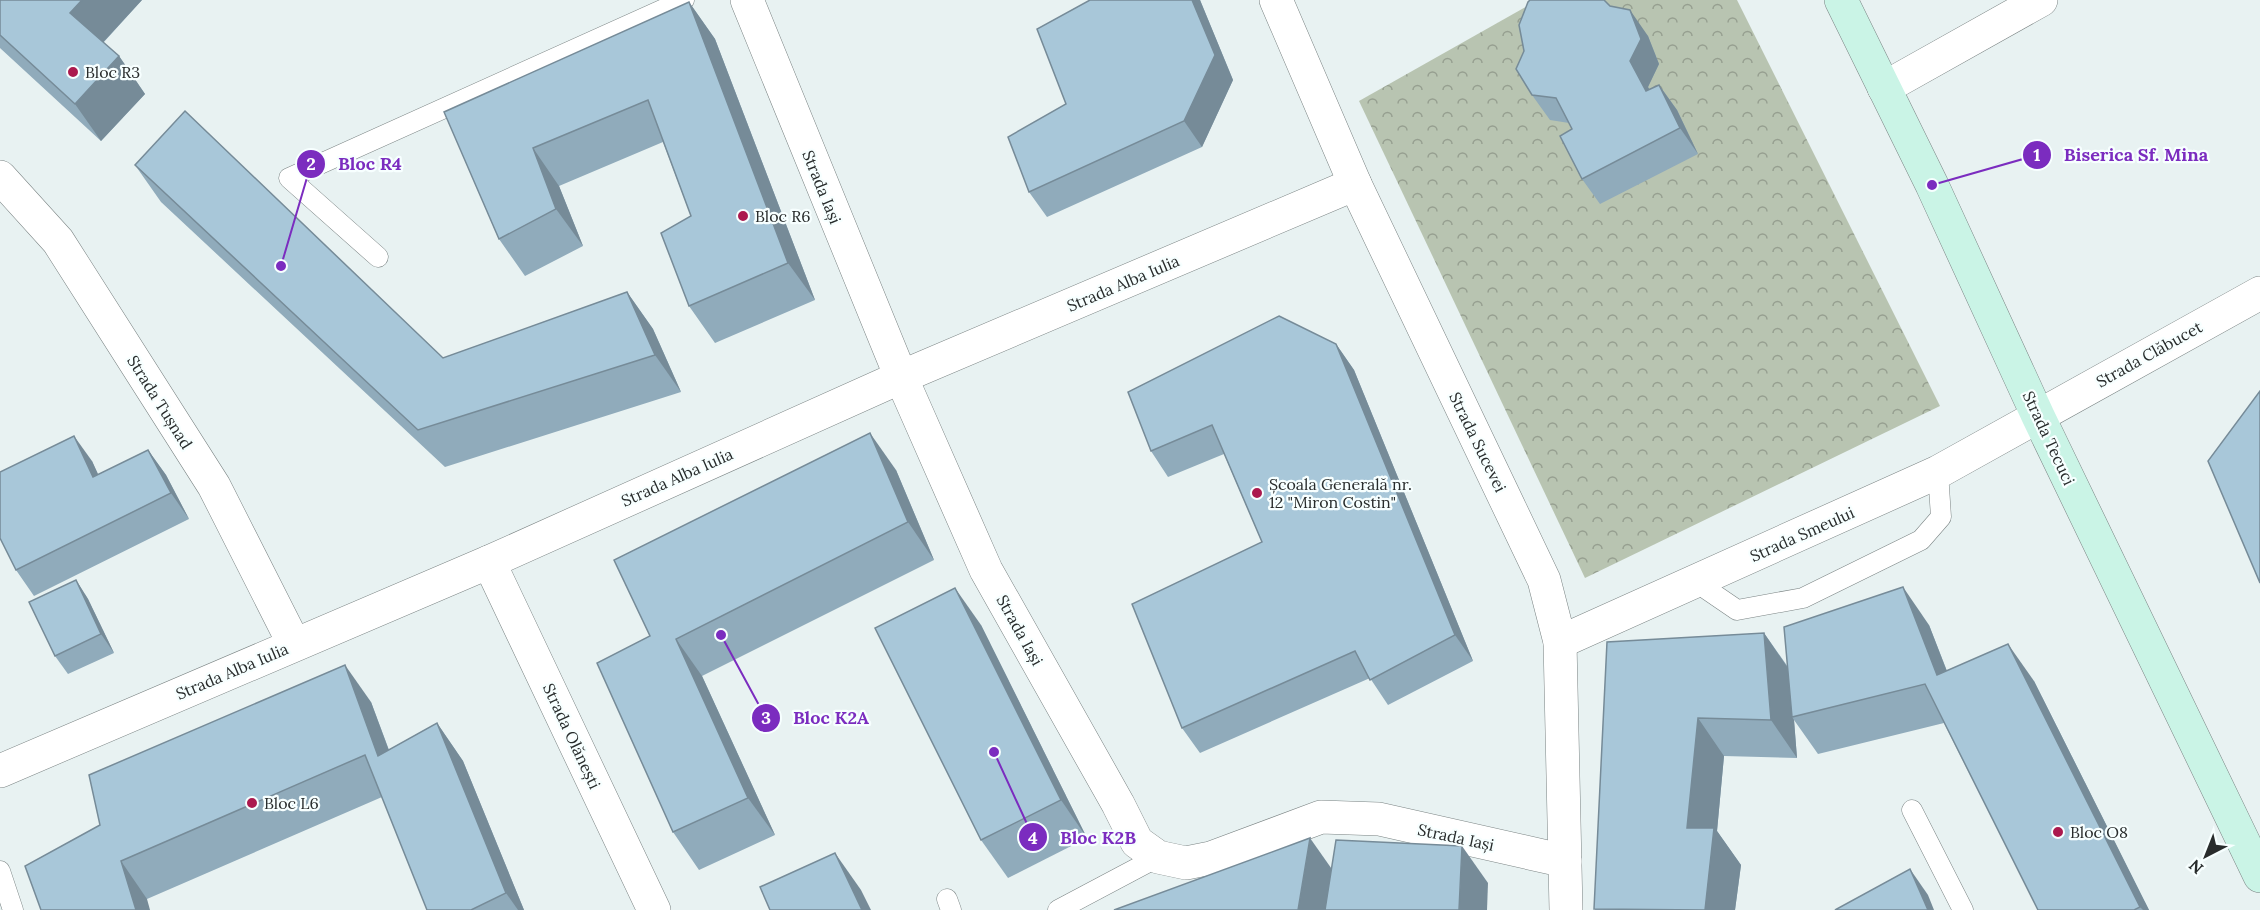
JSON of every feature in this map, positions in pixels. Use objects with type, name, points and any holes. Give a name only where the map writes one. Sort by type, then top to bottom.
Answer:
[{"type":"main road","name":"Strada Tecuci","points":[[1841,0],[1932,185],[2038,416],[2260,876]]},
{"type":"street","name":"Strada Iași","points":[[747,0],[901,377],[986,570],[1118,804],[1137,842],[1158,857],[1186,863],[1211,858],[1321,817],[1379,819],[1565,861]]},
{"type":"street","name":"Strada Sucevei","points":[[1276,0],[1355,184],[1544,580],[1560,642],[1566,910]]},
{"type":"street","points":[[1884,88],[2041,0]]},
{"type":"street","name":"Strada Tușnad","points":[[0,177],[58,241],[214,486],[294,644]]},
{"type":"street","name":"Strada Alba Iulia","points":[[0,771],[489,562],[901,377],[1355,184]]},
{"type":"street","name":"Strada Clăbucet","points":[[2038,416],[2260,292]]},
{"type":"street","name":"Strada Smeului","points":[[1560,642],[1938,472],[2038,416]]},
{"type":"street","name":"Strada Olănești","points":[[489,562],[654,910]]},
{"type":"lane","points":[[378,257],[289,178],[684,0]]},
{"type":"lane","points":[[1696,582],[1737,610],[1803,598],[1921,540],[1941,517],[1938,472]]},
{"type":"lane","points":[[1912,810],[1963,910]]},
{"type":"lane","points":[[1058,910],[1158,857]]},
{"type":"lane","points":[[0,871],[13,910]]},
{"type":"green space","points":[[1538,0],[1737,0],[1940,406],[1585,578],[1359,101]]},
{"type":"building","points":[[0,0],[82,0],[70,13],[119,56],[75,104],[0,35]]},
{"type":"building","points":[[1090,0],[1192,0],[1215,55],[1184,121],[1029,192],[1008,137],[1066,104],[1037,29]]},
{"type":"building","points":[[1530,0],[1604,0],[1610,6],[1630,10],[1641,39],[1630,61],[1646,91],[1659,85],[1680,128],[1582,179],[1560,136],[1572,129],[1556,98],[1532,95],[1516,69],[1524,51],[1519,25]]},
{"type":"building","name":"Bloc R6","points":[[689,2],[788,263],[689,306],[661,233],[691,216],[648,100],[533,148],[556,209],[499,239],[444,112]]},
{"type":"building","points":[[185,111],[443,358],[627,292],[655,355],[418,430],[135,165]]},
{"type":"building","points":[[1279,316],[1336,344],[1455,635],[1370,680],[1355,651],[1182,728],[1132,604],[1262,542],[1212,425],[1151,451],[1128,392]]},
{"type":"building","points":[[2260,391],[2260,583],[2208,461]]},
{"type":"building","points":[[870,433],[908,522],[676,639],[748,798],[673,832],[597,663],[650,636],[614,560]]},
{"type":"building","points":[[74,436],[93,477],[148,450],[171,493],[16,570],[0,538],[0,472]]},
{"type":"building","points":[[76,580],[101,634],[55,656],[29,602]]},
{"type":"building","name":"Bloc O8","points":[[1903,587],[1937,675],[2008,644],[2140,907],[2134,910],[2038,910],[1925,684],[1792,717],[1784,627]]},
{"type":"building","points":[[955,588],[1061,800],[981,840],[875,628]]},
{"type":"building","points":[[1764,633],[1771,720],[1698,718],[1687,828],[1714,828],[1705,910],[1594,909],[1607,642]]},
{"type":"building","points":[[345,665],[378,756],[437,723],[506,893],[471,910],[427,910],[365,755],[121,861],[136,910],[41,910],[25,866],[100,825],[89,775]]},
{"type":"building","points":[[1310,838],[1298,910],[1114,910]]},
{"type":"building","points":[[1336,840],[1462,846],[1459,910],[1325,910]]},
{"type":"building","points":[[835,853],[862,910],[770,910],[760,887]]},
{"type":"building","points":[[1910,869],[1928,910],[1835,910]]},
{"type":"place","name":"Bloc R3","points":[[73,72]]},
{"type":"place","name":"Biserica Sf. Mina","points":[[1932,185]]},
{"type":"place","name":"Bloc R6","points":[[743,216]]},
{"type":"place","name":"Bloc R4","points":[[281,266]]},
{"type":"place","name":"Școala Generală nr. 12 \"Miron Costin\"","points":[[1257,493]]},
{"type":"place","name":"Bloc K2A","points":[[721,635]]},
{"type":"place","name":"Bloc K2B","points":[[994,752]]},
{"type":"place","name":"Bloc L6","points":[[252,803]]},
{"type":"place","name":"Bloc O8","points":[[2058,832]]}]
